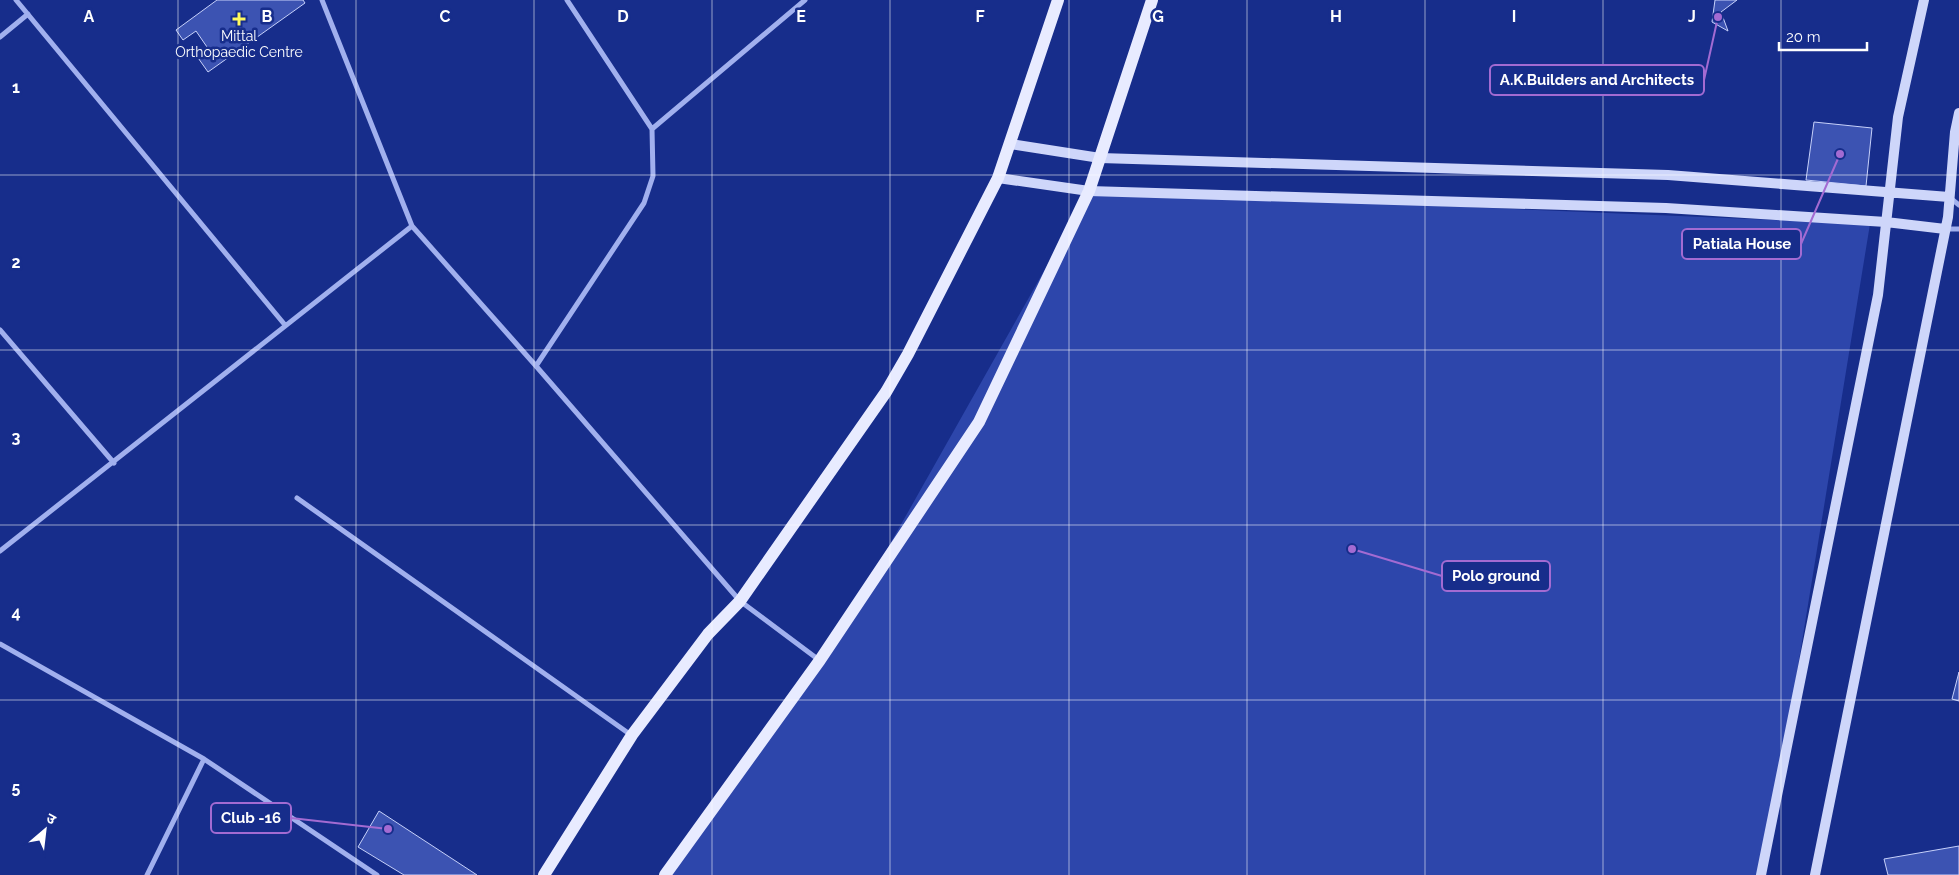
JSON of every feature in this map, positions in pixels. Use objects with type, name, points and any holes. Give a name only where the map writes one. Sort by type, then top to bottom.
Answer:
[{"type":"main road","points":[[544,875],[632,735],[708,634],[740,602],[886,392],[908,354],[998,178],[1058,0]]},
{"type":"main road","points":[[665,875],[820,660],[979,422],[1089,191],[1152,0]]},
{"type":"main road","points":[[1761,875],[1878,295],[1898,117],[1924,0]]},
{"type":"main road","points":[[1815,875],[1945,229],[1955,132],[1959,113]]},
{"type":"main road","points":[[1010,144],[1100,158],[1668,175],[1949,197]]},
{"type":"main road","points":[[998,178],[1089,191],[1666,208],[1886,222],[1945,229]]},
{"type":"street","points":[[16,0],[285,325]]},
{"type":"street","points":[[322,0],[412,226],[740,602],[820,660]]},
{"type":"street","points":[[536,366],[644,203],[653,176],[652,129],[567,0]]},
{"type":"street","points":[[652,129],[805,0]]},
{"type":"street","points":[[0,37],[28,14]]},
{"type":"street","points":[[1949,197],[1959,204]]},
{"type":"street","points":[[0,551],[114,463],[285,325],[412,226]]},
{"type":"street","points":[[1945,229],[1959,229]]},
{"type":"street","points":[[0,330],[114,463]]},
{"type":"street","points":[[297,498],[632,735]]},
{"type":"street","points":[[0,644],[204,759],[377,875]]},
{"type":"street","points":[[146,875],[204,759]]},
{"type":"shaded area","points":[[1089,191],[1870,224],[1764,875],[665,875],[846,622]]},
{"type":"building","points":[[217,0],[303,0],[305,3],[208,72],[196,55],[207,47],[196,31],[183,40],[176,30]]},
{"type":"building","points":[[1715,0],[1737,0],[1721,12],[1728,31],[1712,22]]},
{"type":"building","points":[[1814,122],[1872,128],[1866,186],[1806,180]]},
{"type":"building","points":[[1959,672],[1959,701],[1952,699]]},
{"type":"building","points":[[379,811],[477,875],[404,875],[358,847]]},
{"type":"building","points":[[1959,846],[1959,875],[1888,875],[1884,859]]},
{"type":"place","name":"A.K.Builders and Architects","points":[[1718,17]]},
{"type":"place","name":"Mittal Orthopaedic Centre","points":[[239,19]]},
{"type":"place","name":"Patiala House","points":[[1840,154]]},
{"type":"place","name":"Polo ground","points":[[1352,549]]},
{"type":"place","name":"Club -16","points":[[388,829]]}]
